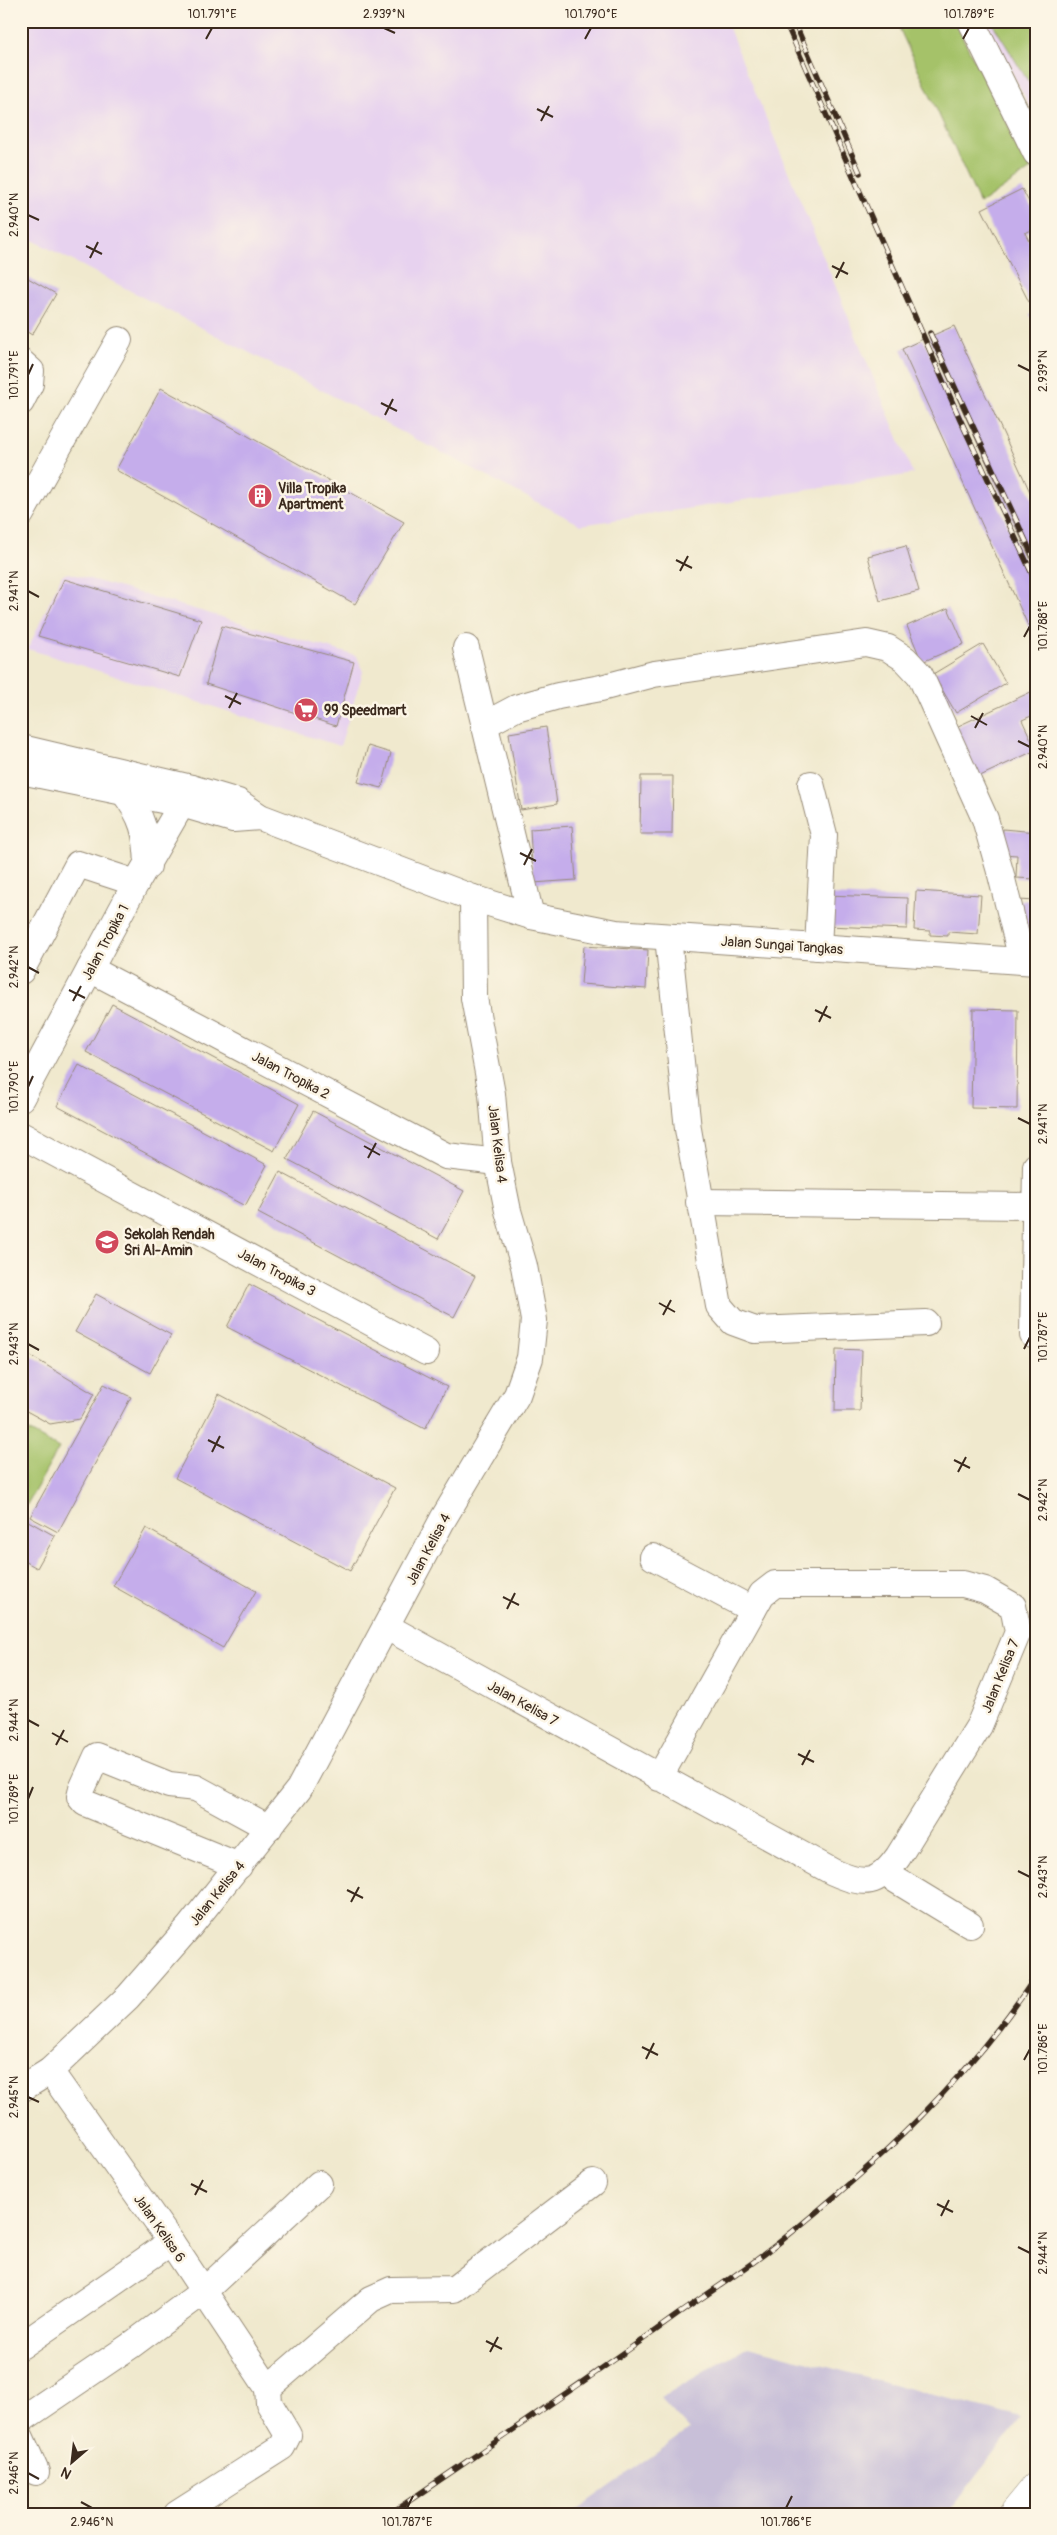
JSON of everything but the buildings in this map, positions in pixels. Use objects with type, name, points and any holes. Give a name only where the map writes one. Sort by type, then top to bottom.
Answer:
[{"type":"main road","points":[[1013,2514],[1036,2486]]},
{"type":"street","points":[[971,21],[1036,153]]},
{"type":"street","points":[[21,514],[119,340]]},
{"type":"street","points":[[21,402],[30,384],[26,367]]},
{"type":"street","points":[[484,725],[516,708],[558,696],[601,688],[654,674],[866,643],[888,648],[905,658],[920,675],[976,798],[1029,961]]},
{"type":"street","points":[[466,648],[523,914]]},
{"type":"street","points":[[21,748],[186,796],[222,816],[233,819],[260,817]]},
{"type":"street","points":[[21,771],[122,791],[238,802],[260,817]]},
{"type":"street","points":[[811,784],[824,835],[818,948]]},
{"type":"street","points":[[122,791],[137,810],[144,826],[147,866]]},
{"type":"street","name":"Jalan Tropika 1","points":[[21,1098],[186,796]]},
{"type":"street","points":[[21,971],[78,864],[147,866],[191,824],[222,816]]},
{"type":"street","name":"Jalan Sungai Tangkas","points":[[260,817],[473,898],[523,914],[616,933],[1029,961]]},
{"type":"street","name":"Jalan Kelisa 4","points":[[21,2089],[50,2071],[128,1997],[190,1926],[300,1789],[444,1519],[517,1395],[530,1358],[534,1320],[524,1266],[508,1211],[498,1162],[492,1094],[474,998],[473,898]]},
{"type":"street","points":[[668,937],[688,1129],[699,1202],[719,1306],[732,1322],[755,1330],[926,1323]]},
{"type":"street","name":"Jalan Tropika 2","points":[[90,970],[446,1156],[498,1162]]},
{"type":"street","name":"Jalan Tropika 3","points":[[21,1135],[426,1352]]},
{"type":"street","points":[[1033,1335],[1036,1166]]},
{"type":"street","points":[[699,1202],[1034,1206]]},
{"type":"street","points":[[653,1557],[753,1610]]},
{"type":"street","name":"Jalan Kelisa 7","points":[[387,1627],[659,1778],[850,1879],[867,1881],[886,1874],[979,1726],[1018,1632],[1013,1606],[985,1590],[963,1584],[775,1584],[762,1594],[659,1778]]},
{"type":"street","points":[[239,1866],[85,1803],[80,1797],[82,1789],[97,1756],[169,1785],[196,1788],[269,1828]]},
{"type":"street","points":[[886,1874],[970,1925]]},
{"type":"street","name":"Jalan Kelisa 6","points":[[50,2071],[171,2242],[268,2388],[269,2403],[288,2435],[282,2447],[177,2514]]},
{"type":"street","points":[[268,2388],[371,2299],[392,2290],[454,2289],[593,2183]]},
{"type":"street","points":[[21,2420],[130,2346],[204,2292],[319,2184]]},
{"type":"street","points":[[21,2346],[171,2242]]},
{"type":"street","points":[[21,2438],[36,2472]]},
{"type":"shaded area","points":[[21,21],[726,21],[913,474],[581,525],[21,234]]},
{"type":"shaded area","points":[[984,21],[1036,21],[1036,119],[990,30]]},
{"type":"shaded area","points":[[69,573],[357,656],[363,672],[340,746],[28,649],[62,575]]},
{"type":"shaded area","points":[[748,2346],[1021,2418],[947,2514],[570,2514],[689,2430],[660,2398]]},
{"type":"green space","points":[[896,21],[954,21],[1031,169],[980,204]]},
{"type":"green space","points":[[991,21],[1036,21],[1036,94]]},
{"type":"green space","points":[[21,1427],[59,1448],[25,1508],[21,1506]]},
{"type":"railway","points":[[785,21],[959,417],[1036,582]]},
{"type":"railway","points":[[794,21],[860,173]]},
{"type":"railway","points":[[930,333],[1036,563]]},
{"type":"railway","points":[[390,2514],[743,2270],[817,2212],[886,2150],[951,2085],[981,2050],[1036,1976]]},
{"type":"place","name":"Villa Tropika Apartment","points":[[260,496]]},
{"type":"place","name":"99 Speedmart","points":[[306,710]]},
{"type":"place","name":"Sekolah Rendah Sri Al-Amin","points":[[107,1242]]}]
